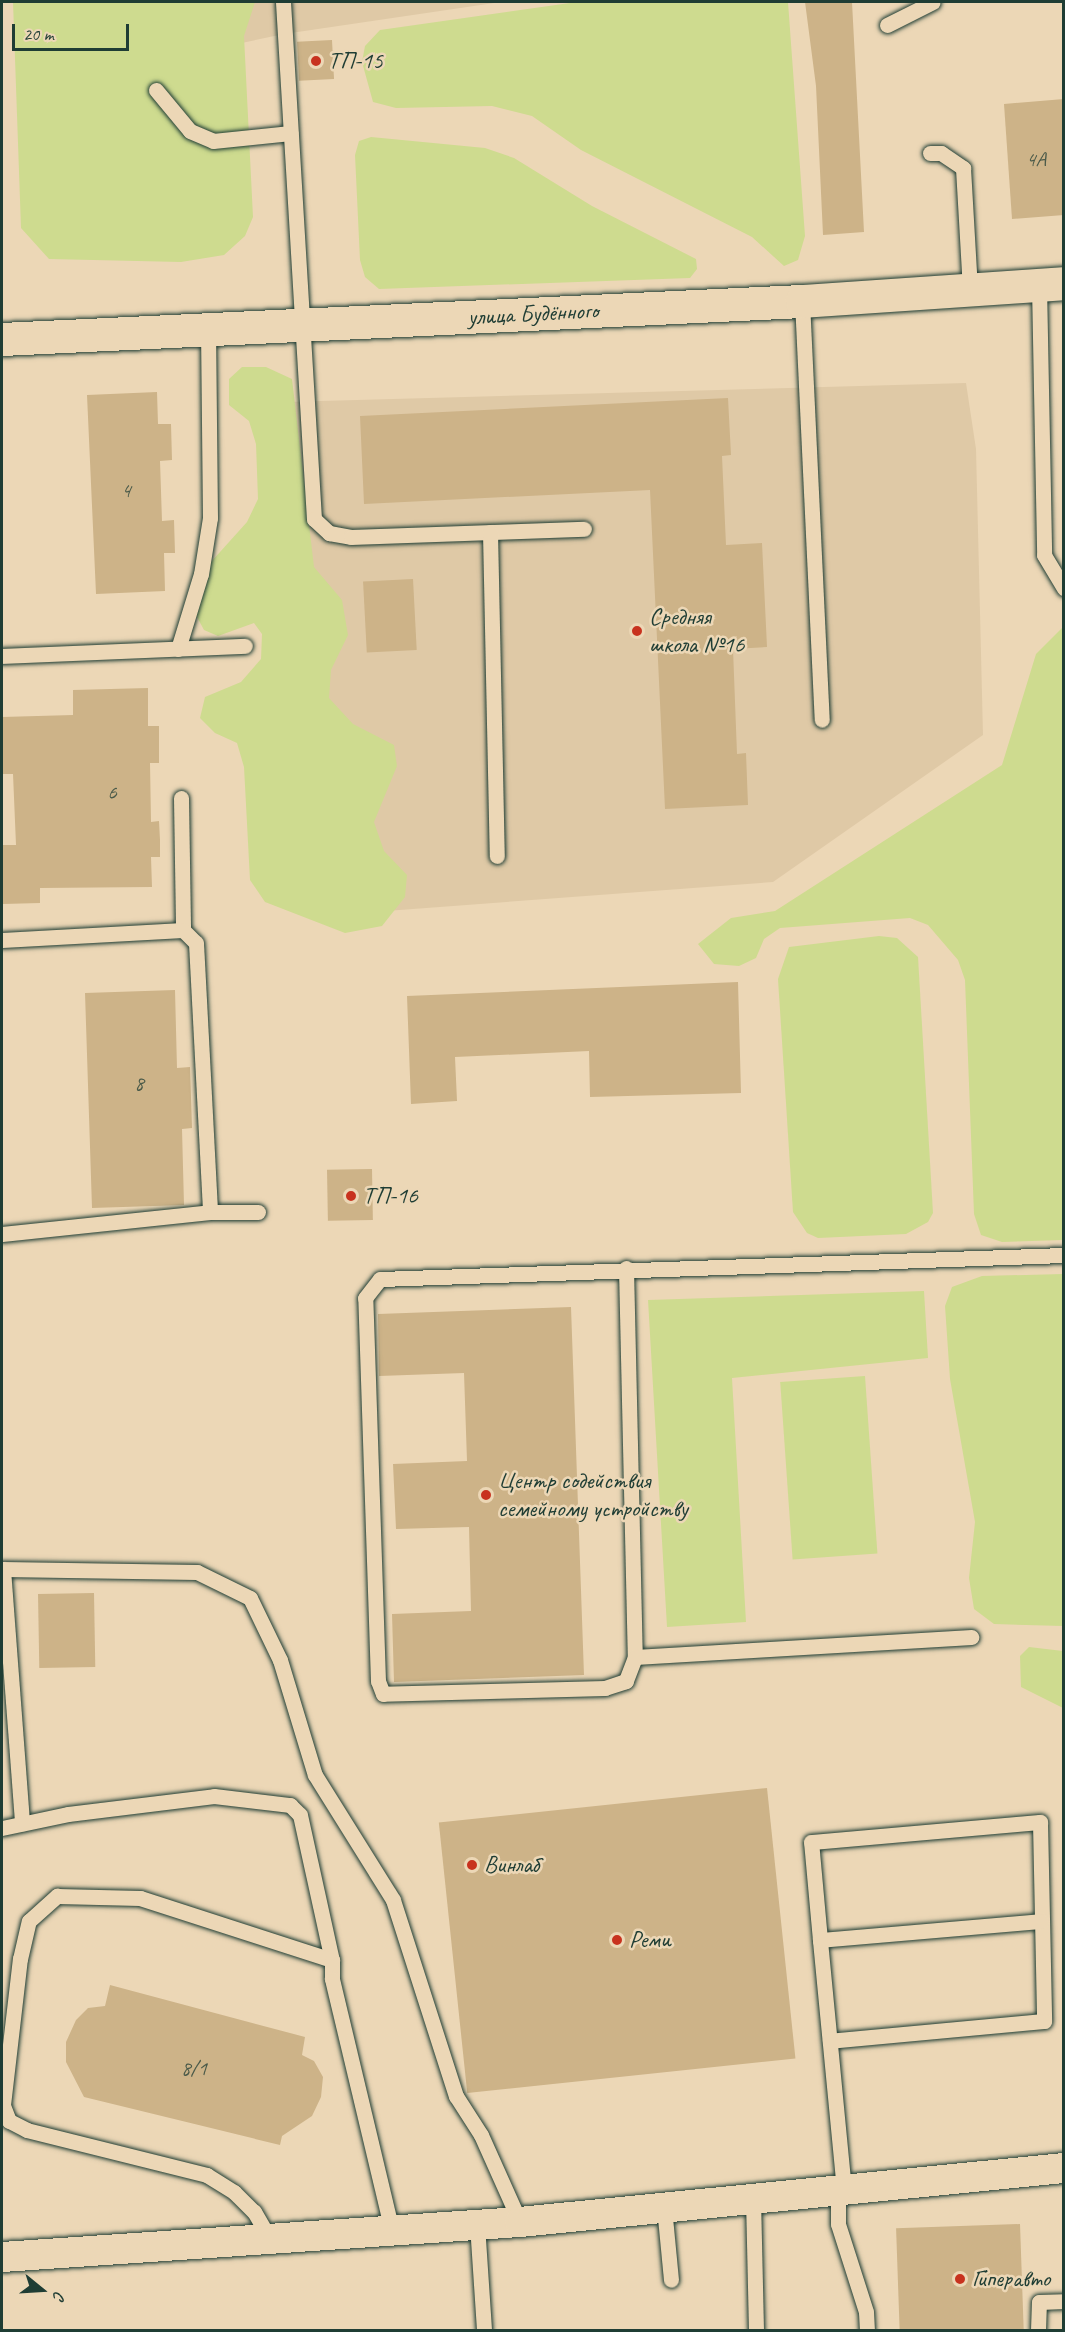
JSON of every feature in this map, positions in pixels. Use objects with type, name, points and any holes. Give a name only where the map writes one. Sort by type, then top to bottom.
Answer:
[{"type":"main road","name":"улица Будённого","points":[[2,339],[208,332],[305,324],[802,301],[1051,284]]},
{"type":"street","points":[[2,2257],[271,2241],[520,2222],[1064,2168]]},
{"type":"lane","points":[[284,2],[305,324],[314,519],[329,533],[351,537],[584,529]]},
{"type":"lane","points":[[887,25],[933,2]]},
{"type":"lane","points":[[156,90],[190,131],[213,141],[291,133]]},
{"type":"lane","points":[[930,153],[941,153],[963,168],[970,289]]},
{"type":"lane","points":[[1051,284],[1044,555],[1064,588]]},
{"type":"lane","points":[[802,301],[822,720]]},
{"type":"lane","points":[[178,649],[201,574],[210,518],[208,332]]},
{"type":"lane","points":[[490,531],[497,855]]},
{"type":"lane","points":[[2,656],[245,646]]},
{"type":"lane","points":[[181,798],[183,930],[196,943],[200,959],[210,1212]]},
{"type":"lane","points":[[2,940],[183,930]]},
{"type":"lane","points":[[2,1234],[210,1212],[258,1212]]},
{"type":"lane","points":[[626,1268],[635,1657],[626,1682],[605,1688],[383,1694],[378,1681],[365,1298],[380,1279],[626,1268],[1064,1255]]},
{"type":"lane","points":[[22,1823],[2,1569],[197,1572],[250,1598],[280,1660],[315,1774],[393,1900],[456,2096],[481,2135],[520,2222]]},
{"type":"lane","points":[[635,1657],[971,1637]]},
{"type":"lane","points":[[2,1827],[214,1797],[290,1805],[300,1815],[332,1960],[332,1979],[392,2231]]},
{"type":"lane","points":[[830,2041],[1044,2020],[1040,1822],[811,1842],[830,2041],[841,2190],[838,2224],[866,2312],[867,2331]]},
{"type":"lane","points":[[271,2241],[254,2212],[234,2192],[207,2175],[27,2130],[9,2121],[3,2104],[20,1959],[29,1921],[57,1896],[88,1893],[140,1898],[332,1960]]},
{"type":"lane","points":[[820,1940],[1041,1921]]},
{"type":"lane","points":[[753,2198],[756,2331]]},
{"type":"lane","points":[[664,2206],[671,2280]]},
{"type":"lane","points":[[477,2224],[484,2331]]},
{"type":"lane","points":[[1038,2331],[1039,2302],[1064,2301]]},
{"type":"shaded area","points":[[185,2],[501,2],[284,34],[199,52]]},
{"type":"shaded area","name":"Средняя школа №16","points":[[966,383],[976,449],[983,735],[773,882],[306,917],[285,402]]},
{"type":"green space","points":[[13,2],[255,2],[244,36],[253,217],[245,236],[224,255],[181,262],[49,259],[21,228]]},
{"type":"green space","points":[[577,2],[788,2],[805,236],[798,260],[784,266],[752,237],[581,150],[532,116],[492,106],[396,108],[373,102],[362,62],[365,46],[380,30]]},
{"type":"green space","points":[[371,137],[485,148],[514,158],[592,206],[696,259],[697,269],[690,278],[379,289],[365,277],[360,260],[355,155],[359,141]]},
{"type":"green space","points":[[242,367],[266,367],[292,379],[314,567],[342,600],[348,635],[331,670],[329,698],[353,724],[394,745],[397,766],[374,822],[384,851],[407,875],[405,897],[382,926],[345,933],[265,902],[250,880],[244,767],[237,743],[215,733],[200,718],[205,697],[241,682],[261,659],[262,634],[254,623],[218,636],[204,630],[196,615],[211,562],[247,522],[258,499],[256,444],[249,421],[229,405],[229,379]]},
{"type":"green space","points":[[1063,627],[1063,1240],[1002,1242],[981,1235],[974,1214],[965,980],[958,960],[928,925],[910,918],[780,928],[764,939],[756,958],[739,966],[714,964],[698,944],[731,918],[775,911],[1002,765],[1036,654]]},
{"type":"green space","points":[[879,936],[897,938],[918,957],[933,1213],[928,1222],[906,1234],[818,1238],[807,1233],[793,1212],[778,979],[789,947]]},
{"type":"green space","points":[[1063,1274],[1063,1626],[994,1624],[974,1609],[969,1578],[975,1522],[950,1379],[945,1306],[952,1287],[982,1276]]},
{"type":"green space","points":[[924,1291],[928,1358],[732,1378],[746,1622],[667,1627],[648,1300]]},
{"type":"green space","points":[[865,1376],[877,1554],[793,1559],[780,1382]]},
{"type":"green space","points":[[1029,1647],[1063,1651],[1063,1708],[1021,1687],[1020,1656]]},
{"type":"building","points":[[805,2],[852,2],[864,232],[823,235],[816,86]]},
{"type":"building","name":"ТП-15","points":[[332,40],[334,79],[299,81],[297,42]]},
{"type":"building","points":[[1064,99],[1064,215],[1012,219],[1004,104]]},
{"type":"building","points":[[157,392],[158,424],[171,424],[172,460],[160,461],[162,521],[174,520],[175,553],[164,553],[165,591],[96,594],[87,395]]},
{"type":"building","points":[[728,398],[731,455],[722,456],[726,545],[762,543],[767,647],[733,649],[737,754],[746,753],[748,805],[665,809],[650,490],[364,504],[360,416]]},
{"type":"building","points":[[413,579],[417,650],[367,653],[363,582]]},
{"type":"building","points":[[148,688],[148,726],[159,726],[159,763],[150,763],[151,822],[159,821],[160,840],[160,857],[151,857],[152,887],[40,888],[40,903],[3,904],[2,845],[16,845],[13,774],[2,774],[2,717],[73,715],[73,690]]},
{"type":"building","points":[[738,982],[741,1093],[590,1097],[589,1051],[455,1057],[457,1101],[411,1104],[407,996]]},
{"type":"building","points":[[175,990],[177,1068],[190,1067],[192,1128],[182,1129],[184,1205],[92,1208],[85,993]]},
{"type":"building","name":"ТП-16","points":[[372,1169],[373,1220],[328,1221],[327,1170]]},
{"type":"building","name":"Центр содействия семейному устройству","points":[[571,1307],[584,1675],[394,1682],[392,1614],[471,1611],[469,1527],[396,1529],[393,1464],[467,1461],[464,1373],[379,1376],[378,1314]]},
{"type":"building","points":[[94,1593],[95,1667],[39,1668],[38,1594]]},
{"type":"building","name":"Реми","points":[[767,1788],[795,2059],[467,2093],[439,1822]]},
{"type":"building","points":[[110,1985],[305,2037],[302,2055],[314,2061],[323,2077],[321,2097],[312,2116],[282,2136],[280,2145],[84,2097],[66,2062],[66,2042],[76,2020],[88,2008],[105,2006]]},
{"type":"building","name":"Гиперавто","points":[[1020,2224],[1024,2330],[900,2330],[896,2228]]},
{"type":"place","name":"ТП-15","points":[[316,61]]},
{"type":"place","name":"Средняя школа №16","points":[[637,631]]},
{"type":"place","name":"ТП-16","points":[[351,1196]]},
{"type":"place","name":"Центр содействия семейному устройству","points":[[486,1495]]},
{"type":"place","name":"Винлаб","points":[[472,1865]]},
{"type":"place","name":"Реми","points":[[617,1940]]},
{"type":"place","name":"Гиперавто","points":[[960,2279]]}]
